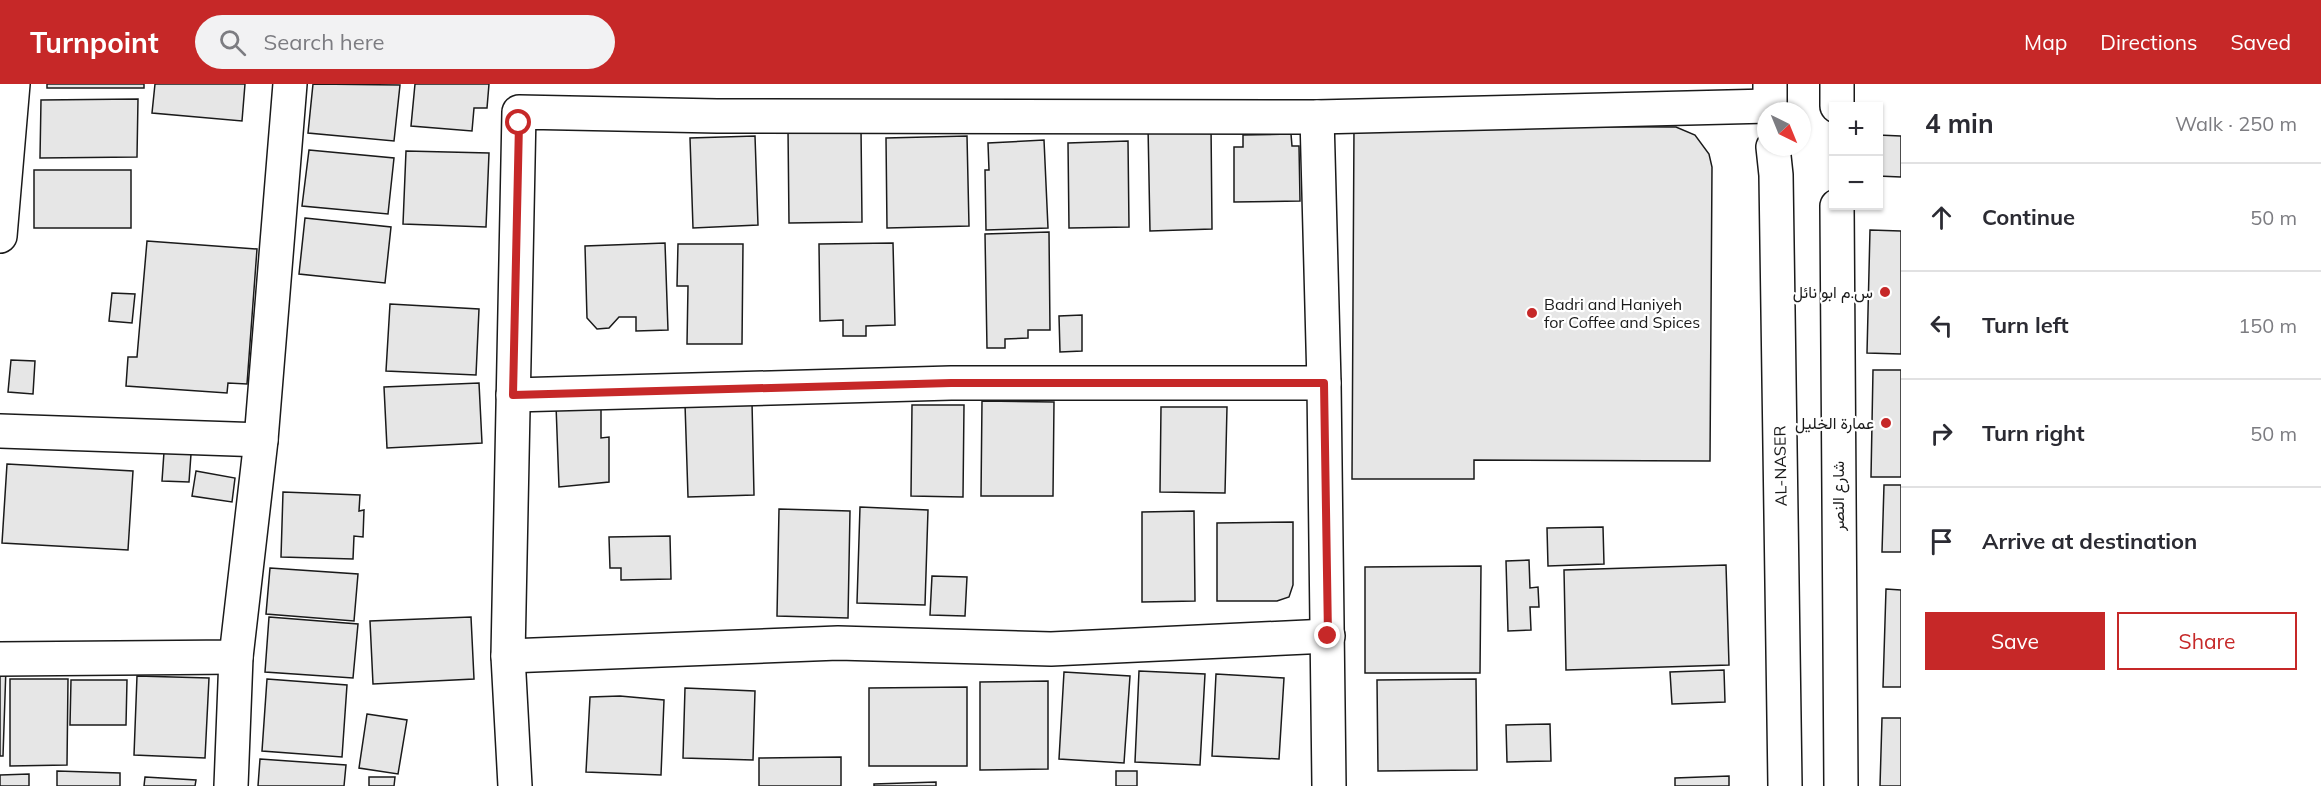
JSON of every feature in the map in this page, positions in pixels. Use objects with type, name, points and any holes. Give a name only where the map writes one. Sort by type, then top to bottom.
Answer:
[{"type":"street","points":[[0,236],[13,84]]},
{"type":"street","points":[[231,786],[236,657],[261,440],[290,84]]},
{"type":"street","points":[[1837,84],[1837,102]]},
{"type":"street","points":[[515,786],[508,656],[519,112],[717,116],[1317,117],[1770,100]]},
{"type":"street","points":[[1317,117],[1324,383],[1329,786]]},
{"type":"street","name":"AL-NASER","points":[[1773,156],[1785,786]]},
{"type":"street","name":"شارع النصر","points":[[1837,210],[1841,786]]},
{"type":"street","points":[[513,395],[951,383],[1324,383]]},
{"type":"street","points":[[0,431],[261,440]]},
{"type":"street","points":[[508,656],[838,643],[1051,649],[1328,636]]},
{"type":"street","points":[[0,659],[236,657]]},
{"type":"building","points":[[47,84],[144,84],[144,88],[47,88]]},
{"type":"building","points":[[155,84],[245,84],[242,121],[152,113]]},
{"type":"building","points":[[313,84],[400,85],[394,141],[308,133]]},
{"type":"building","points":[[415,84],[489,84],[487,108],[474,108],[472,131],[411,126]]},
{"type":"building","points":[[138,99],[137,157],[40,158],[41,100]]},
{"type":"building","points":[[1211,125],[1212,229],[1150,231],[1148,126]]},
{"type":"building","name":"Badri and Haniyeh for Coffee and Spices","points":[[1354,126],[1676,127],[1695,135],[1709,154],[1712,167],[1710,461],[1474,460],[1474,479],[1352,479]]},
{"type":"building","points":[[861,128],[862,222],[789,223],[788,129]]},
{"type":"building","points":[[1291,134],[1292,146],[1299,146],[1300,201],[1234,202],[1234,147],[1243,147],[1243,135]]},
{"type":"building","points":[[1883,135],[1901,136],[1901,177],[1883,176]]},
{"type":"building","points":[[755,136],[758,225],[693,228],[690,138]]},
{"type":"building","points":[[967,136],[969,226],[887,228],[886,138]]},
{"type":"building","points":[[1044,140],[1048,228],[986,230],[985,170],[989,170],[988,143]]},
{"type":"building","points":[[1128,141],[1129,227],[1069,228],[1068,143]]},
{"type":"building","points":[[309,150],[394,158],[388,214],[302,206]]},
{"type":"building","points":[[406,151],[489,153],[486,227],[403,224]]},
{"type":"building","points":[[34,170],[131,170],[131,228],[34,228]]},
{"type":"building","points":[[305,218],[391,227],[385,283],[299,274]]},
{"type":"building","name":"س.م ابو نائل","points":[[1870,230],[1901,231],[1901,354],[1867,353]]},
{"type":"building","points":[[1049,232],[1050,330],[1028,330],[1028,338],[1005,339],[1005,348],[987,348],[985,234]]},
{"type":"building","points":[[147,241],[257,249],[247,384],[228,383],[227,393],[126,386],[128,357],[137,357]]},
{"type":"building","points":[[665,243],[668,330],[636,331],[636,317],[619,317],[609,328],[597,329],[587,318],[585,246]]},
{"type":"building","points":[[893,243],[895,325],[866,326],[866,336],[843,336],[843,320],[820,321],[819,244]]},
{"type":"building","points":[[678,244],[743,244],[742,344],[687,344],[688,286],[677,286]]},
{"type":"building","points":[[112,293],[135,294],[132,323],[109,321]]},
{"type":"building","points":[[390,304],[479,309],[476,375],[386,371]]},
{"type":"building","points":[[1082,315],[1082,351],[1060,352],[1059,316]]},
{"type":"building","points":[[11,360],[35,361],[33,394],[8,392]]},
{"type":"building","name":"عمارة الخليل","points":[[1873,370],[1901,370],[1901,477],[1871,477]]},
{"type":"building","points":[[479,383],[482,443],[387,448],[384,387]]},
{"type":"building","points":[[982,401],[1054,402],[1053,496],[981,496]]},
{"type":"building","points":[[752,402],[754,495],[688,497],[685,404]]},
{"type":"building","points":[[601,404],[601,438],[609,437],[609,482],[559,487],[556,405]]},
{"type":"building","points":[[912,405],[964,405],[963,497],[911,496]]},
{"type":"building","points":[[1161,407],[1227,407],[1225,493],[1160,492]]},
{"type":"building","points":[[164,452],[191,454],[189,482],[162,481]]},
{"type":"building","points":[[7,464],[133,471],[128,550],[2,543]]},
{"type":"building","points":[[196,471],[235,478],[232,502],[192,496]]},
{"type":"building","points":[[1884,485],[1901,485],[1901,552],[1882,552]]},
{"type":"building","points":[[283,492],[360,495],[359,511],[364,510],[363,537],[354,536],[353,559],[281,557]]},
{"type":"building","points":[[860,507],[928,510],[925,605],[857,603]]},
{"type":"building","points":[[779,509],[850,511],[848,618],[777,616]]},
{"type":"building","points":[[1194,511],[1195,601],[1142,602],[1142,512]]},
{"type":"building","points":[[1293,522],[1293,585],[1289,597],[1277,601],[1217,601],[1217,523]]},
{"type":"building","points":[[1603,527],[1604,564],[1548,566],[1547,528]]},
{"type":"building","points":[[670,536],[671,579],[621,580],[621,568],[610,568],[609,537]]},
{"type":"building","points":[[1529,560],[1530,588],[1538,587],[1539,607],[1530,607],[1531,630],[1508,631],[1506,561]]},
{"type":"building","points":[[1726,565],[1729,665],[1566,670],[1564,570]]},
{"type":"building","points":[[1481,566],[1480,673],[1365,673],[1365,567]]},
{"type":"building","points":[[270,568],[358,574],[354,621],[266,614]]},
{"type":"building","points":[[932,576],[967,577],[965,616],[930,615]]},
{"type":"building","points":[[1886,589],[1901,590],[1901,687],[1883,687]]},
{"type":"building","points":[[269,617],[358,624],[353,678],[265,672]]},
{"type":"building","points":[[471,617],[474,679],[373,684],[370,621]]},
{"type":"building","points":[[0,666],[6,667],[3,756],[0,756]]},
{"type":"building","points":[[1724,670],[1725,702],[1672,704],[1670,672]]},
{"type":"building","points":[[1139,671],[1205,674],[1200,765],[1135,762]]},
{"type":"building","points":[[1064,672],[1130,676],[1124,763],[1059,759]]},
{"type":"building","points":[[1216,674],[1284,678],[1279,759],[1212,756]]},
{"type":"building","points":[[137,676],[209,678],[205,758],[134,755]]},
{"type":"building","points":[[10,679],[68,679],[67,765],[10,766]]},
{"type":"building","points":[[267,679],[347,685],[342,757],[262,751]]},
{"type":"building","points":[[1476,679],[1477,770],[1378,771],[1377,680]]},
{"type":"building","points":[[71,680],[127,680],[126,725],[70,725]]},
{"type":"building","points":[[1048,681],[1048,769],[980,770],[980,682]]},
{"type":"building","points":[[967,687],[967,766],[869,766],[869,688]]},
{"type":"building","points":[[685,688],[755,691],[753,760],[683,758]]},
{"type":"building","points":[[620,696],[664,700],[661,775],[586,772],[590,697]]},
{"type":"building","points":[[367,714],[407,720],[398,774],[359,768]]},
{"type":"building","points":[[1882,718],[1901,718],[1901,786],[1880,786]]},
{"type":"building","points":[[1550,724],[1551,761],[1507,762],[1506,725]]},
{"type":"building","points":[[841,757],[841,786],[759,786],[759,758]]},
{"type":"building","points":[[260,759],[346,765],[344,786],[258,786]]},
{"type":"building","points":[[57,771],[120,773],[120,786],[57,786]]},
{"type":"building","points":[[1116,771],[1137,771],[1137,786],[1116,786]]},
{"type":"building","points":[[29,774],[29,786],[0,786],[0,775]]},
{"type":"building","points":[[1729,776],[1729,786],[1675,786],[1675,778]]},
{"type":"building","points":[[145,777],[196,780],[195,786],[144,786]]},
{"type":"building","points":[[369,777],[395,777],[394,786],[369,786]]},
{"type":"building","points":[[936,782],[936,786],[874,786],[874,784]]},
{"type":"place","name":"س.م ابو نائل","points":[[1885,292]]},
{"type":"place","name":"Badri and Haniyeh for Coffee and Spices","points":[[1532,313]]},
{"type":"place","name":"عمارة الخليل","points":[[1886,423]]},
{"type":"route","points":[[519,123],[513,395],[951,383],[1324,383],[1328,636]]}]
